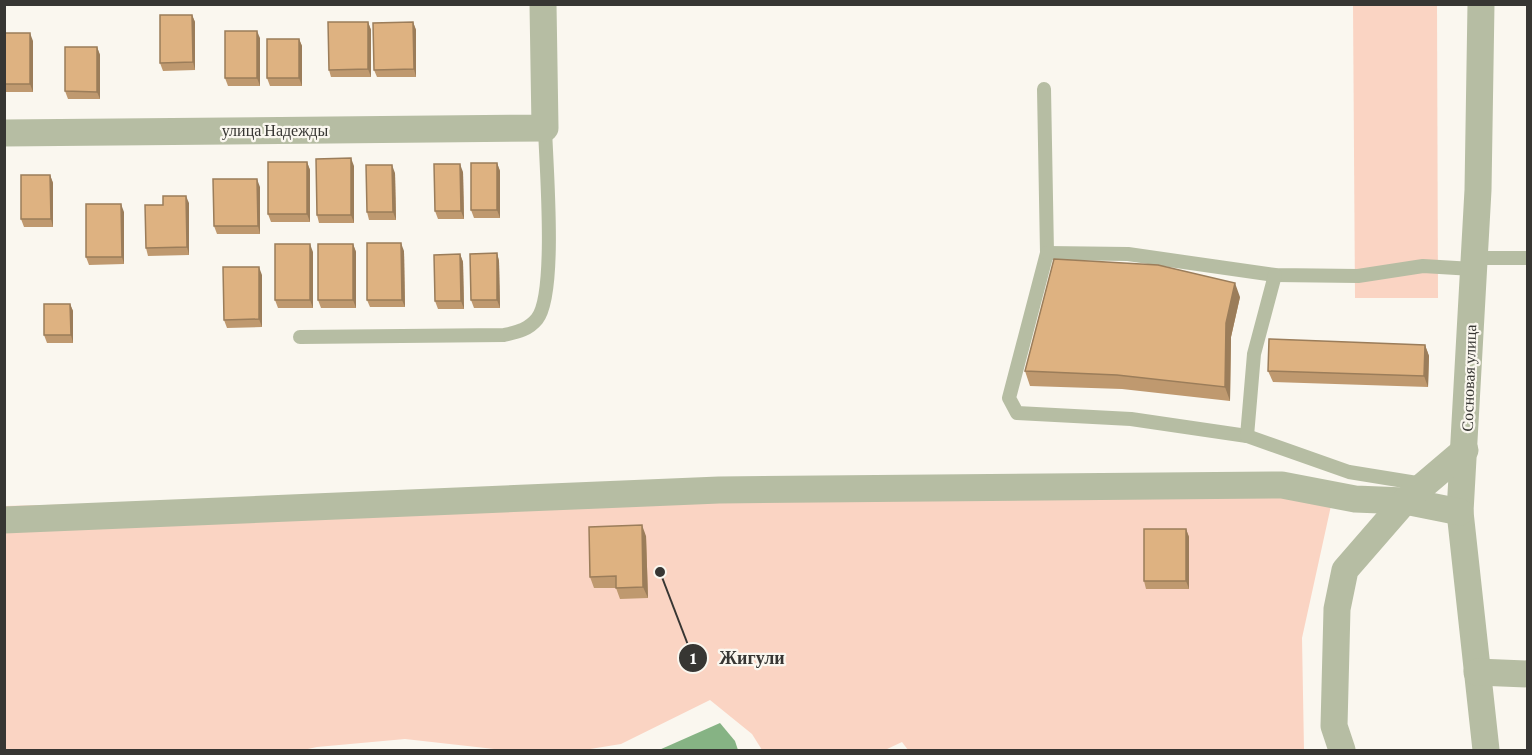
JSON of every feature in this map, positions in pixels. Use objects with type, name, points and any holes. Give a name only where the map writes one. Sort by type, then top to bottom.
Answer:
[{"type":"street","points":[[543,4],[545,128]]},
{"type":"street","name":"Сосновая улица","points":[[1481,4],[1474,263],[1461,512],[1486,750]]},
{"type":"street","name":"улица Надежды","points":[[4,133],[545,128]]},
{"type":"street","points":[[1342,750],[1334,726],[1336,609],[1345,570],[1414,493],[1465,450]]},
{"type":"street","points":[[4,520],[719,490],[1282,485],[1355,499],[1414,493],[1461,512]]},
{"type":"street","points":[[1477,672],[1527,674]]},
{"type":"lane","points":[[1044,89],[1047,253],[1009,398],[1017,413],[1131,420],[1247,436],[1414,493]]},
{"type":"lane","points":[[300,337],[504,335],[524,330],[537,319],[545,303],[547,285],[545,128]]},
{"type":"lane","points":[[1047,253],[1128,254],[1275,275],[1358,276],[1423,266],[1527,258]]},
{"type":"lane","points":[[1247,436],[1254,354],[1275,275]]},
{"type":"shaded area","points":[[1353,5],[1437,5],[1438,298],[1355,298]]},
{"type":"shaded area","points":[[1280,474],[1334,492],[1302,638],[1304,750],[908,750],[902,742],[885,750],[762,750],[752,734],[710,700],[621,744],[584,750],[503,750],[405,739],[303,750],[5,750],[4,506]]},
{"type":"shaded area","points":[[720,723],[735,741],[738,750],[659,750]]},
{"type":"building","points":[[160,15],[192,15],[193,62],[160,63]]},
{"type":"building","points":[[328,22],[368,22],[368,69],[329,70]]},
{"type":"building","points":[[413,22],[414,69],[374,70],[373,23]]},
{"type":"building","points":[[225,31],[257,31],[257,78],[225,78]]},
{"type":"building","points":[[4,33],[30,33],[30,84],[4,84]]},
{"type":"building","points":[[267,39],[299,39],[299,78],[267,78]]},
{"type":"building","points":[[65,47],[97,47],[97,92],[65,91]]},
{"type":"building","points":[[351,158],[351,215],[317,215],[316,159]]},
{"type":"building","points":[[268,162],[307,162],[307,214],[268,214]]},
{"type":"building","points":[[471,163],[497,163],[497,210],[471,210]]},
{"type":"building","points":[[434,164],[460,164],[461,211],[435,211]]},
{"type":"building","points":[[366,165],[392,165],[393,212],[367,212]]},
{"type":"building","points":[[21,175],[50,175],[51,219],[21,219]]},
{"type":"building","points":[[213,179],[257,179],[258,226],[214,226]]},
{"type":"building","points":[[163,196],[186,196],[187,247],[146,248],[145,205],[163,205]]},
{"type":"building","points":[[86,204],[121,204],[122,257],[86,257]]},
{"type":"building","points":[[367,243],[401,243],[402,300],[367,300]]},
{"type":"building","points":[[275,244],[310,244],[310,300],[275,300]]},
{"type":"building","points":[[318,244],[353,244],[353,300],[318,300]]},
{"type":"building","points":[[497,253],[497,300],[471,300],[470,254]]},
{"type":"building","points":[[460,254],[461,301],[435,301],[434,255]]},
{"type":"building","points":[[1054,259],[1158,265],[1235,283],[1226,323],[1225,387],[1117,375],[1025,371]]},
{"type":"building","points":[[223,267],[259,267],[259,319],[224,320]]},
{"type":"building","points":[[44,304],[70,304],[71,335],[44,335]]},
{"type":"building","points":[[1269,339],[1425,345],[1424,376],[1268,371]]},
{"type":"building","points":[[642,525],[643,587],[616,588],[616,576],[590,577],[589,527]]},
{"type":"building","points":[[1144,529],[1186,529],[1186,581],[1144,581]]},
{"type":"place","name":"Жигули","points":[[660,572]]}]
